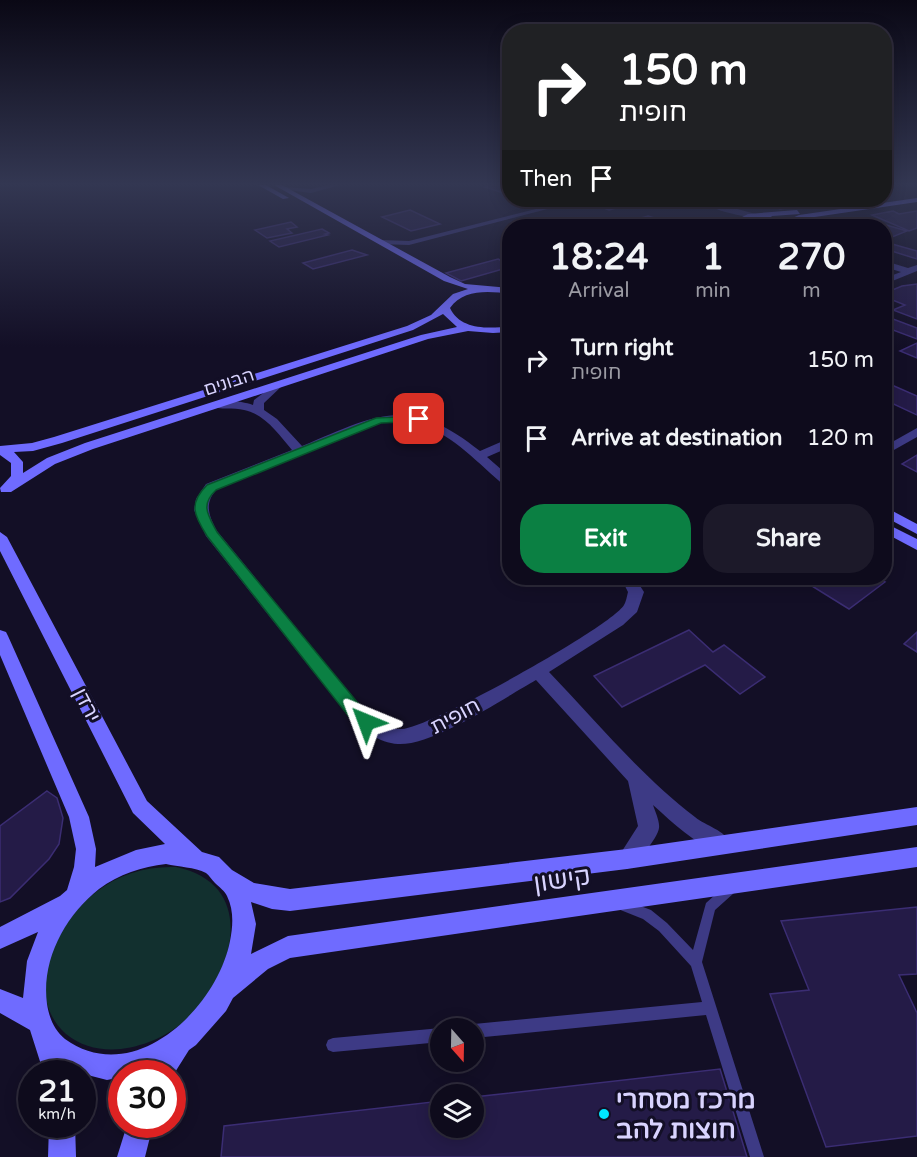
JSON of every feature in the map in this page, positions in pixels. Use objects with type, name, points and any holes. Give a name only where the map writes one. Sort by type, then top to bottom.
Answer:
[{"type":"street","points":[[358,239],[451,292],[448,304],[451,319],[471,327],[502,329]]},
{"type":"street","points":[[375,239],[455,283],[502,290]]},
{"type":"street","points":[[380,242],[409,243],[425,239]]},
{"type":"street","points":[[404,255],[400,249],[409,243]]},
{"type":"street","points":[[892,266],[914,271]]},
{"type":"street","points":[[892,279],[914,271]]},
{"type":"street","name":"הבונים","points":[[0,450],[33,447],[58,440],[410,328],[434,317],[448,304],[466,293],[488,289]]},
{"type":"street","name":"הבונים","points":[[2,493],[51,461],[89,446],[425,337],[471,327]]},
{"type":"street","points":[[259,409],[260,398],[278,385]]},
{"type":"street","points":[[217,405],[241,404],[259,409],[300,451]]},
{"type":"street","name":"חופית","points":[[502,476],[437,426],[419,419],[380,420],[212,487],[202,497],[200,512],[211,533],[356,713],[377,730],[400,737],[424,733],[538,671],[617,621],[631,608],[636,591],[632,585]]},
{"type":"street","points":[[892,447],[917,432]]},
{"type":"street","points":[[478,457],[502,446]]},
{"type":"street","points":[[0,450],[18,462],[17,476],[2,493]]},
{"type":"street","points":[[892,520],[917,530]]},
{"type":"street","points":[[892,522],[917,545]]},
{"type":"street","name":"ירדן","points":[[0,537],[140,807],[194,858]]},
{"type":"street","points":[[0,636],[79,817],[85,836],[85,867],[74,897],[50,927],[36,958],[30,990],[38,1027],[51,1060]]},
{"type":"street","points":[[538,671],[637,777],[688,824],[721,844]]},
{"type":"street","points":[[627,859],[650,828],[637,777]]},
{"type":"street","name":"קישון","points":[[226,878],[241,888],[270,899],[290,900],[627,859],[917,816]]},
{"type":"street","points":[[0,938],[36,922],[105,873],[135,860],[166,854],[194,858],[217,869],[226,878],[239,899],[245,926],[241,957],[228,988],[209,1016],[183,1039],[148,1059],[111,1067],[78,1062],[51,1046],[38,1027],[14,1006],[0,1001]]},
{"type":"street","name":"קישון","points":[[228,988],[260,961],[288,946],[917,857]]},
{"type":"street","points":[[169,1060],[183,1039]]},
{"type":"street","points":[[62,1138],[62,1157]]},
{"type":"street","points":[[130,1157],[137,1138]]},
{"type":"lane","points":[[696,962],[710,907],[738,882]]},
{"type":"lane","points":[[609,901],[647,914],[696,962],[757,1157]]},
{"type":"lane","points":[[484,1030],[710,1008]]},
{"type":"lane","points":[[333,1045],[430,1036]]},
{"type":"green space","points":[[176,867],[202,876],[219,891],[228,910],[231,931],[227,954],[206,998],[190,1016],[175,1028],[140,1045],[106,1049],[85,1045],[72,1038],[53,1018],[46,999],[45,979],[50,959],[69,921],[96,892],[114,880],[133,872]]},
{"type":"building","points":[[279,239],[312,239],[279,247],[270,241]]},
{"type":"building","points":[[892,244],[917,251],[917,259],[892,251]]},
{"type":"building","points":[[352,250],[367,255],[313,269],[303,263]]},
{"type":"building","points":[[498,259],[502,261],[502,269],[461,281],[446,273]]},
{"type":"building","points":[[917,284],[917,319],[893,310],[905,305],[892,300],[892,290]]},
{"type":"building","points":[[892,319],[917,328],[917,339],[892,330]]},
{"type":"building","points":[[917,343],[917,358],[900,351]]},
{"type":"building","points":[[892,385],[917,396],[917,415],[892,403]]},
{"type":"building","points":[[917,455],[917,472],[902,464]]},
{"type":"building","points":[[810,585],[881,585],[849,609]]},
{"type":"building","points":[[689,630],[713,652],[724,645],[765,677],[740,694],[705,665],[622,707],[594,676]]},
{"type":"building","points":[[917,632],[917,652],[904,644]]},
{"type":"building","points":[[47,791],[57,798],[63,818],[59,844],[49,859],[10,898],[0,902],[0,826]]},
{"type":"building","points":[[917,907],[917,974],[899,975],[917,1013],[917,1136],[826,1147],[770,994],[809,990],[781,921]]},
{"type":"building","name":"מרכז מסחרי חוצות להב","points":[[720,1069],[747,1157],[221,1157],[224,1126],[430,1102],[430,1138],[484,1138],[484,1096]]},
{"type":"place","name":"מרכז מסחרי חוצות להב","points":[[604,1114]]},
{"type":"route","points":[[366,722],[356,713],[211,533],[200,512],[202,497],[212,487],[380,420],[419,419]]}]
